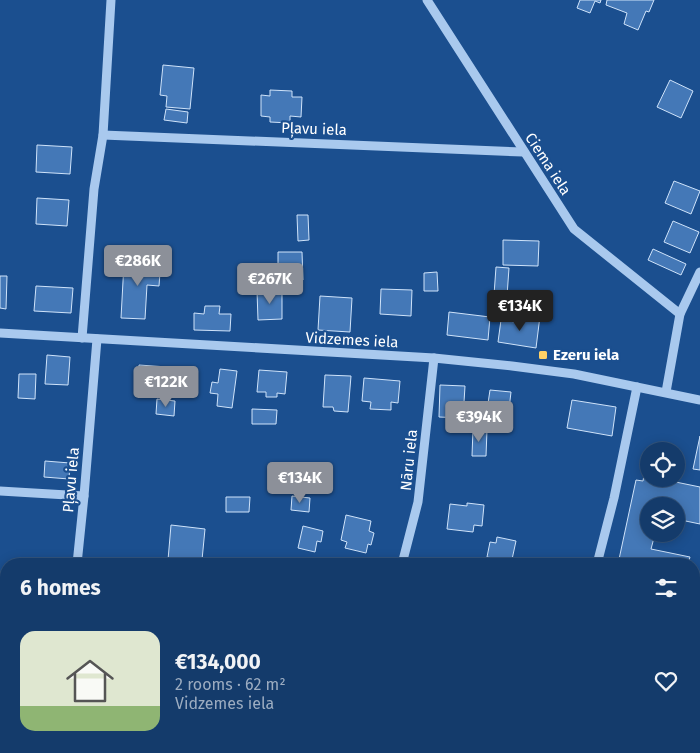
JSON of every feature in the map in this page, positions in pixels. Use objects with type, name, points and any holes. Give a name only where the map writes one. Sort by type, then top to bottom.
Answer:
[{"type":"street","points":[[82,338],[94,189],[103,135],[111,0]]},
{"type":"street","name":"Ciema iela","points":[[427,0],[574,229],[680,314]]},
{"type":"street","name":"Pļavu iela","points":[[103,135],[524,152]]},
{"type":"street","points":[[666,392],[680,314],[700,272]]},
{"type":"street","name":"Vidzemes iela","points":[[0,333],[434,358],[574,374],[700,400]]},
{"type":"street","name":"Pļavu iela","points":[[78,558],[97,339]]},
{"type":"street","name":"Nāru iela","points":[[404,558],[418,502],[434,358]]},
{"type":"street","points":[[599,558],[614,498],[637,387]]},
{"type":"street","points":[[0,491],[84,496]]},
{"type":"building","points":[[580,0],[601,0],[600,3],[595,1],[590,13],[577,8]]},
{"type":"building","points":[[607,0],[654,0],[649,12],[646,11],[638,30],[624,24],[627,13],[606,5]]},
{"type":"building","points":[[163,65],[194,68],[190,109],[166,107],[167,96],[160,95]]},
{"type":"building","points":[[670,80],[693,91],[681,118],[657,107]]},
{"type":"building","points":[[270,90],[292,91],[292,97],[302,97],[301,117],[290,116],[290,123],[270,122],[270,117],[261,116],[261,95],[270,96]]},
{"type":"building","points":[[166,109],[188,112],[187,123],[164,120]]},
{"type":"building","points":[[37,145],[72,147],[70,174],[36,172]]},
{"type":"building","points":[[674,181],[700,191],[691,214],[665,203]]},
{"type":"building","points":[[37,198],[69,200],[67,226],[36,224]]},
{"type":"building","points":[[297,215],[308,215],[309,240],[298,241]]},
{"type":"building","points":[[673,221],[699,232],[690,253],[664,242]]},
{"type":"building","points":[[503,240],[539,241],[538,266],[503,265]]},
{"type":"building","points":[[653,249],[686,264],[681,275],[648,260]]},
{"type":"building","points":[[278,252],[302,252],[303,280],[278,280]]},
{"type":"building","points":[[148,259],[161,259],[159,286],[147,285],[145,319],[121,318],[124,263],[148,264]]},
{"type":"building","points":[[496,267],[509,268],[507,296],[494,295]]},
{"type":"building","points":[[437,272],[438,291],[424,291],[424,273]]},
{"type":"building","points":[[0,276],[7,276],[6,309],[0,308]]},
{"type":"building","points":[[36,286],[73,288],[71,313],[34,311]]},
{"type":"building","points":[[381,289],[412,290],[411,316],[380,314]]},
{"type":"building","points":[[282,290],[282,319],[258,320],[257,291]]},
{"type":"building","points":[[320,296],[352,298],[350,332],[318,330]]},
{"type":"building","points":[[205,306],[220,306],[219,314],[231,314],[230,331],[194,330],[194,313],[204,314]]},
{"type":"building","points":[[449,312],[490,317],[488,340],[447,335]]},
{"type":"building","points":[[523,314],[540,316],[536,348],[498,342],[501,320],[522,323]]},
{"type":"building","points":[[47,355],[70,357],[68,385],[45,384]]},
{"type":"building","points":[[139,365],[182,368],[180,391],[159,389],[159,383],[138,382]]},
{"type":"building","points":[[220,369],[237,371],[232,408],[217,406],[218,394],[210,393],[212,382],[218,383]]},
{"type":"building","points":[[259,370],[287,372],[285,394],[277,393],[277,397],[266,397],[266,392],[257,392]]},
{"type":"building","points":[[19,374],[36,374],[35,399],[18,398]]},
{"type":"building","points":[[325,375],[351,376],[348,412],[334,411],[333,407],[323,407]]},
{"type":"building","points":[[364,378],[400,381],[398,403],[391,402],[391,410],[370,409],[371,402],[362,401]]},
{"type":"building","points":[[440,385],[465,386],[463,418],[439,417]]},
{"type":"building","points":[[490,390],[511,392],[508,418],[492,416],[492,411],[487,410]]},
{"type":"building","points":[[157,399],[175,401],[174,416],[156,414]]},
{"type":"building","points":[[572,400],[616,407],[612,436],[567,428]]},
{"type":"building","points":[[252,409],[277,410],[276,424],[252,424]]},
{"type":"building","points":[[473,429],[487,430],[486,456],[472,456]]},
{"type":"building","points":[[700,436],[700,470],[693,469]]},
{"type":"building","points":[[45,461],[70,463],[69,479],[44,477]]},
{"type":"building","points":[[636,480],[640,481],[640,487],[685,487],[685,484],[700,487],[700,524],[685,521],[685,497],[640,497],[640,542],[653,542],[651,549],[690,558],[619,558]]},
{"type":"building","points":[[292,496],[310,498],[309,512],[291,510]]},
{"type":"building","points":[[226,497],[250,497],[249,512],[226,512]]},
{"type":"building","points":[[467,503],[484,505],[482,526],[474,525],[473,532],[447,529],[450,504],[467,506]]},
{"type":"building","points":[[346,515],[371,521],[369,531],[374,533],[371,545],[368,544],[366,553],[345,548],[347,542],[341,540]]},
{"type":"building","points":[[171,525],[205,529],[202,558],[168,558]]},
{"type":"building","points":[[303,526],[323,531],[321,542],[317,541],[315,552],[298,548]]},
{"type":"building","points":[[497,537],[516,541],[512,558],[487,557],[490,542],[496,543]]},
{"type":"place","name":"Ezeru iela","points":[[543,355]]}]
